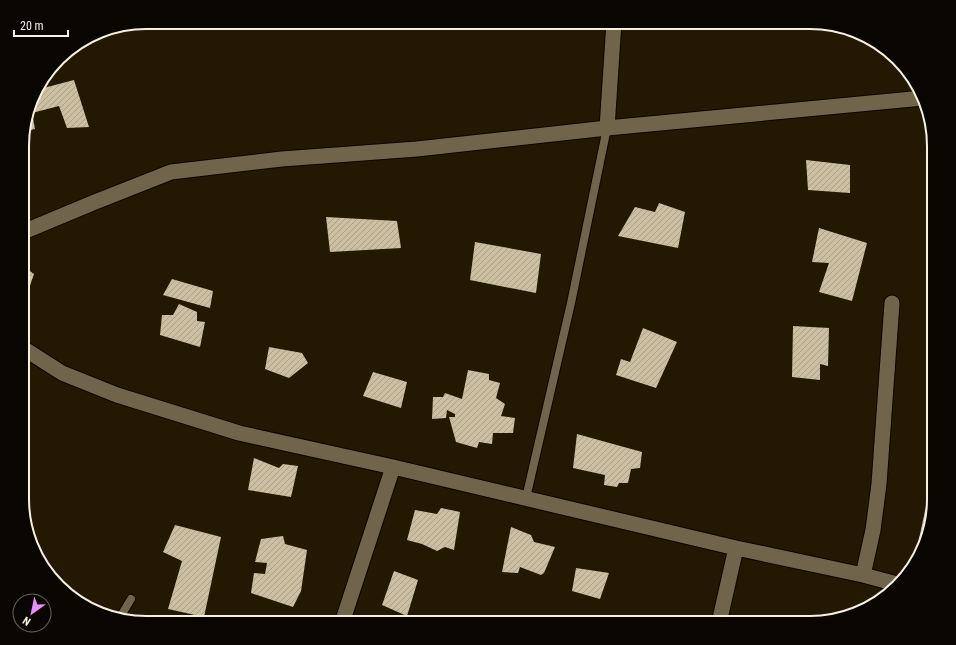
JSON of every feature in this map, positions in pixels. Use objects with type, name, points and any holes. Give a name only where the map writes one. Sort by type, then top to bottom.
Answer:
[{"type":"street","points":[[607,128],[614,29]]},
{"type":"street","points":[[29,230],[172,172],[282,159],[417,149],[607,128],[917,99]]},
{"type":"street","points":[[863,575],[873,530],[879,484],[892,303]]},
{"type":"street","points":[[29,352],[62,373],[116,394],[238,433],[393,467],[736,548],[891,583]]},
{"type":"street","points":[[344,616],[393,467]]},
{"type":"street","points":[[721,616],[736,548]]},
{"type":"lane","points":[[526,498],[571,303],[607,128]]},
{"type":"lane","points":[[122,613],[131,599]]},
{"type":"building","points":[[74,80],[89,127],[67,128],[59,106],[34,112],[45,88]]},
{"type":"building","points":[[33,117],[35,129],[30,130]]},
{"type":"building","points":[[806,160],[850,165],[850,193],[808,190]]},
{"type":"building","points":[[659,203],[685,212],[678,248],[618,236],[635,207],[655,212]]},
{"type":"building","points":[[326,217],[397,221],[401,248],[330,252]]},
{"type":"building","points":[[819,228],[867,243],[852,301],[819,292],[829,263],[812,262]]},
{"type":"building","points":[[475,242],[541,254],[536,293],[470,280]]},
{"type":"building","points":[[29,270],[34,274],[29,288]]},
{"type":"building","points":[[172,279],[213,291],[210,308],[163,295]]},
{"type":"building","points":[[179,304],[197,312],[197,321],[205,322],[200,347],[160,335],[162,315],[173,315]]},
{"type":"building","points":[[793,326],[829,328],[828,366],[820,364],[820,380],[792,377]]},
{"type":"building","points":[[643,328],[677,342],[656,388],[616,375],[621,359],[630,362]]},
{"type":"building","points":[[269,347],[302,353],[308,363],[289,378],[265,369]]},
{"type":"building","points":[[468,370],[489,374],[489,380],[500,383],[496,398],[505,404],[501,416],[515,418],[513,433],[493,433],[492,444],[479,442],[477,448],[456,442],[449,417],[455,417],[455,414],[447,410],[446,418],[432,419],[433,397],[443,397],[445,393],[462,399]]},
{"type":"building","points":[[373,372],[407,382],[401,408],[363,396]]},
{"type":"building","points":[[577,434],[642,452],[640,468],[631,469],[628,483],[619,483],[617,487],[604,485],[605,475],[573,468]]},
{"type":"building","points":[[254,458],[279,468],[283,464],[298,466],[291,497],[248,490]]},
{"type":"building","points":[[926,506],[925,522],[919,539]]},
{"type":"building","points":[[441,508],[460,512],[454,550],[445,547],[437,551],[422,544],[407,540],[415,510],[437,514]]},
{"type":"building","points":[[175,525],[221,537],[204,616],[168,609],[182,561],[163,552]]},
{"type":"building","points":[[511,527],[531,535],[534,542],[555,547],[544,573],[541,575],[520,567],[518,573],[502,572]]},
{"type":"building","points":[[283,536],[285,544],[307,550],[301,591],[293,607],[251,593],[254,573],[265,574],[267,563],[255,562],[261,539]]},
{"type":"building","points":[[576,568],[609,573],[600,599],[572,591]]},
{"type":"building","points":[[394,571],[418,580],[407,616],[382,605]]}]
